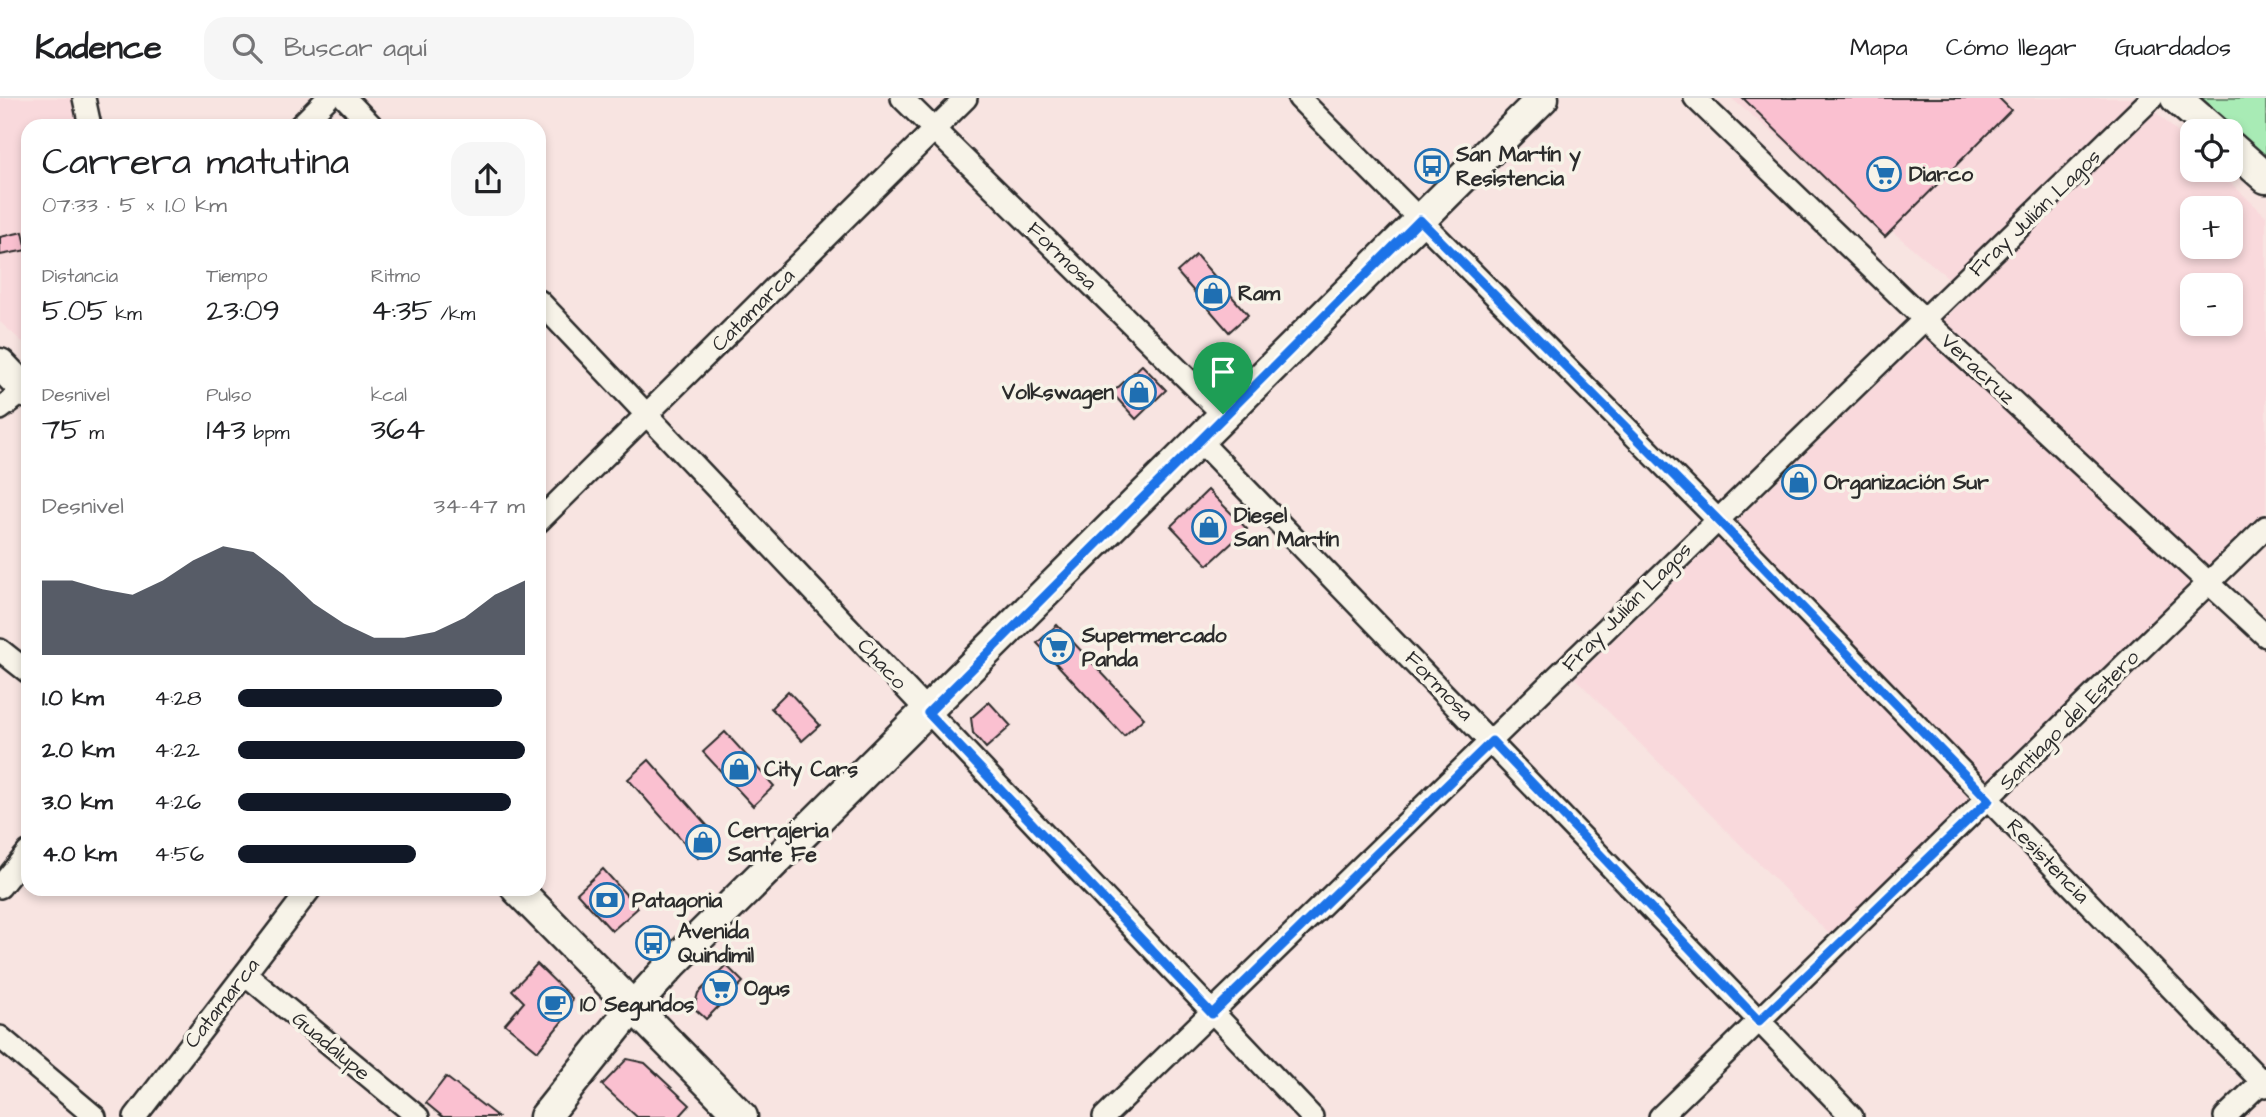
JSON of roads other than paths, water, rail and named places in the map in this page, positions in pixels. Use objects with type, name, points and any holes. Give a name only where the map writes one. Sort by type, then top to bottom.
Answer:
[{"type":"main road","points":[[545,1117],[632,1008],[673,963],[928,713],[1223,414],[1543,98]]},
{"type":"main road","points":[[2176,98],[2200,119]]},
{"type":"main road","points":[[2243,158],[2266,178]]},
{"type":"main road","points":[[0,364],[21,384]]},
{"type":"main road","points":[[524,896],[742,1117]]},
{"type":"street","points":[[84,98],[88,119]]},
{"type":"street","points":[[307,119],[328,98]]},
{"type":"street","points":[[345,98],[365,119]]},
{"type":"street","name":"Formosa","points":[[902,98],[1223,414]]},
{"type":"street","name":"Catamarca","points":[[546,514],[966,98]]},
{"type":"street","name":"Resistencia","points":[[1300,98],[1716,518],[2265,1082]]},
{"type":"street","name":"Veracruz","points":[[1695,98],[1925,320],[2266,636]]},
{"type":"street","name":"Fray Julián Lagos","points":[[1104,1117],[1492,741],[1716,518],[1925,320],[2152,98]]},
{"type":"street","name":"Chaco","points":[[546,308],[1312,1117]]},
{"type":"street","points":[[0,409],[21,394]]},
{"type":"street","name":"Formosa","points":[[1198,439],[1852,1117]]},
{"type":"street","name":"Santiago del Estero","points":[[1660,1117],[1989,800],[2266,527]]},
{"type":"street","points":[[0,650],[21,666]]},
{"type":"street","points":[[0,887],[21,861]]},
{"type":"street","name":"Catamarca","points":[[135,1117],[305,896]]},
{"type":"street","name":"Guadalupe","points":[[245,974],[418,1117]]},
{"type":"street","points":[[0,1037],[95,1117]]},
{"type":"street","points":[[2225,1117],[2265,1082]]},
{"type":"place","name":"San Martín y Resistencia","points":[[1432,166]]},
{"type":"place","name":"Diarco","points":[[1884,174]]},
{"type":"place","name":"Ram","points":[[1213,293]]},
{"type":"place","name":"Volkswagen","points":[[1139,392]]},
{"type":"place","name":"Organización Sur","points":[[1799,482]]},
{"type":"place","name":"Diesel San Martín","points":[[1209,527]]},
{"type":"place","name":"Supermercado Panda","points":[[1057,647]]},
{"type":"place","name":"City Cars","points":[[739,769]]},
{"type":"place","name":"Cerrajeria Sante Fe","points":[[703,842]]},
{"type":"place","name":"Patagonia","points":[[607,900]]},
{"type":"place","name":"Avenida Quindimil","points":[[653,943]]},
{"type":"place","name":"Ogus","points":[[720,988]]},
{"type":"place","name":"10 Segundos","points":[[555,1004]]}]
